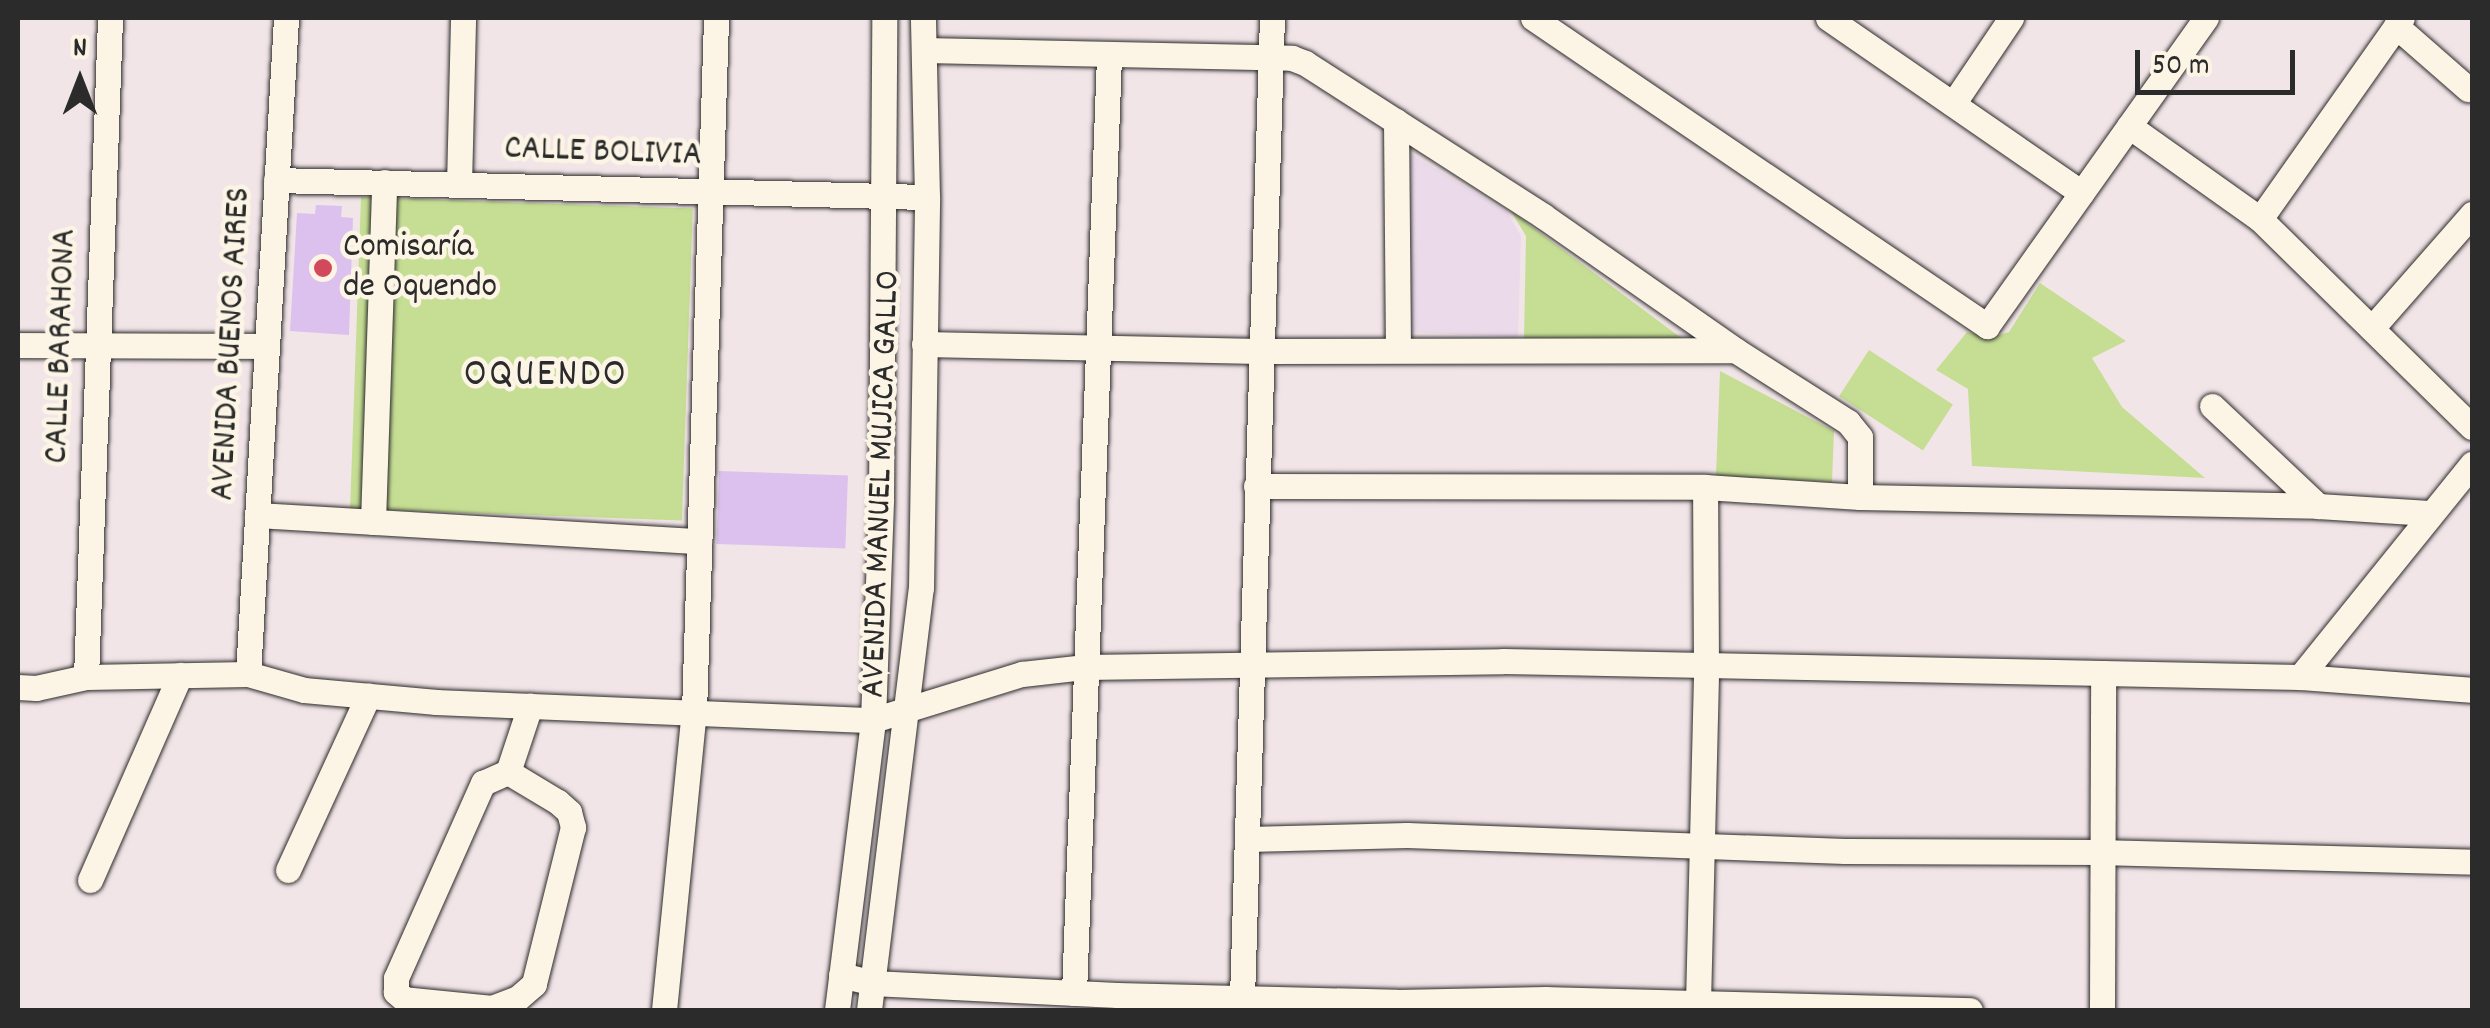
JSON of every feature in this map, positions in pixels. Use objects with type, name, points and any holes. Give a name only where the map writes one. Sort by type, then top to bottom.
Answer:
[{"type":"street","name":"CALLE BARAHONA","points":[[86,676],[110,18]]},
{"type":"street","name":"AVENIDA BUENOS AIRES","points":[[248,674],[286,18]]},
{"type":"street","points":[[459,184],[462,18]]},
{"type":"street","points":[[664,1010],[694,712],[716,18]]},
{"type":"street","name":"AVENIDA MANUEL MUJICA GALLO","points":[[837,1010],[873,720],[884,18]]},
{"type":"street","name":"AVENIDA MANUEL MUJICA GALLO","points":[[870,1010],[921,588],[927,197],[923,18]]},
{"type":"street","points":[[1242,998],[1272,18]]},
{"type":"street","points":[[1533,18],[1988,326],[2206,18]]},
{"type":"street","points":[[1828,18],[2082,194]]},
{"type":"street","points":[[1953,104],[2011,18]]},
{"type":"street","points":[[2260,219],[2399,22],[2468,89]]},
{"type":"street","points":[[924,50],[1271,57],[1305,63],[1543,216],[1735,350],[1848,422],[1860,437],[1860,498]]},
{"type":"street","points":[[1074,993],[1109,55]]},
{"type":"street","points":[[1396,121],[1398,350]]},
{"type":"street","points":[[2130,126],[2260,219],[2472,427]]},
{"type":"street","name":"CALLE BOLIVIA","points":[[276,180],[927,197]]},
{"type":"street","points":[[373,522],[384,182]]},
{"type":"street","points":[[2372,328],[2472,214]]},
{"type":"street","points":[[924,344],[1260,351],[1735,350]]},
{"type":"street","points":[[18,345],[267,346]]},
{"type":"street","points":[[2212,406],[2318,506]]},
{"type":"street","points":[[2300,677],[2472,464]]},
{"type":"street","points":[[1256,486],[1705,487],[1860,498],[2318,506],[2429,513]]},
{"type":"street","points":[[1698,1003],[1706,665],[1705,487]]},
{"type":"street","points":[[2380,510],[2396,518],[2400,550]]},
{"type":"street","points":[[257,516],[699,542]]},
{"type":"street","points":[[18,687],[36,688],[86,676],[248,674],[304,690],[368,696],[873,720],[1022,674],[1084,667],[1252,668],[1504,661],[2300,677],[2472,690]]},
{"type":"street","points":[[2102,1010],[2103,674]]},
{"type":"street","points":[[90,880],[180,675]]},
{"type":"street","points":[[288,870],[368,696]]},
{"type":"street","points":[[508,772],[558,802],[569,812],[572,828],[534,984],[518,998],[492,1008],[404,999],[396,992],[396,978],[483,783],[508,772],[530,706]]},
{"type":"street","points":[[1248,839],[1406,835],[1700,846],[2472,862]]},
{"type":"street","points":[[840,974],[872,983],[1038,1001],[1074,993],[1546,1005],[1698,1003],[1970,1010]]},
{"type":"shaded area","points":[[1411,154],[1507,212],[1521,236],[1518,337],[1407,332]]},
{"type":"green space","points":[[361,197],[693,209],[682,520],[350,509]]},
{"type":"green space","points":[[1511,211],[1688,343],[1524,339],[1526,236]]},
{"type":"green space","points":[[2040,283],[2126,341],[2092,358],[2122,407],[2205,478],[1972,466],[1968,389],[1936,370],[1967,332],[1989,338],[2009,332]]},
{"type":"green space","points":[[1869,350],[1953,404],[1923,451],[1839,396]]},
{"type":"green space","points":[[1720,371],[1834,431],[1832,482],[1716,476]]},
{"type":"building","name":"Comisaría de Oquendo","points":[[316,205],[342,206],[341,217],[353,218],[349,335],[290,331],[297,213],[315,214]]},
{"type":"building","points":[[719,471],[848,476],[845,548],[716,544]]},
{"type":"place","name":"Comisaría de Oquendo","points":[[323,268]]},
{"type":"district","name":"OQUENDO","points":[[546,377]]}]
